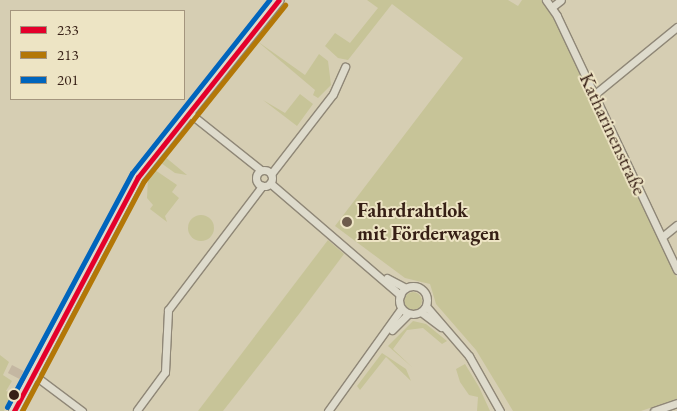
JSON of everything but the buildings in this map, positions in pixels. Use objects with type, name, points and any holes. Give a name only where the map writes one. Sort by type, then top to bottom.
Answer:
[{"type":"main road","points":[[14,411],[138,177],[279,0]]},
{"type":"street","name":"Katharinenstraße","points":[[546,0],[552,7],[595,94],[677,270]]},
{"type":"street","points":[[552,7],[561,0]]},
{"type":"street","points":[[595,94],[677,26]]},
{"type":"street","points":[[270,183],[271,174],[333,94],[344,67]]},
{"type":"street","points":[[188,112],[261,170],[271,174]]},
{"type":"street","points":[[261,170],[256,178],[262,186]]},
{"type":"street","points":[[137,410],[164,372],[168,310],[262,186],[270,183]]},
{"type":"street","points":[[270,183],[380,274],[400,295],[401,308],[383,339],[328,411]]},
{"type":"street","points":[[662,237],[677,225]]},
{"type":"street","points":[[380,274],[406,288],[421,288],[426,306],[477,366],[499,411]]},
{"type":"street","points":[[400,295],[406,288]]},
{"type":"street","points":[[383,339],[408,314],[420,312],[426,306]]},
{"type":"street","points":[[401,308],[408,314]]},
{"type":"street","points":[[420,312],[454,337]]},
{"type":"street","points":[[34,374],[82,411]]},
{"type":"street","points":[[654,411],[677,403]]},
{"type":"shaded area","points":[[367,0],[508,0],[518,6],[522,0],[541,0],[551,10],[677,278],[677,399],[641,411],[513,411],[476,350],[436,304],[430,284],[405,278],[335,226],[463,58],[392,4],[348,60],[338,58],[325,46],[335,33],[350,43],[378,8]]},
{"type":"shaded area","points":[[257,41],[305,75],[319,54],[328,61],[331,85],[318,98],[313,95],[315,90]]},
{"type":"shaded area","points":[[300,94],[313,104],[297,126],[263,100],[285,113]]},
{"type":"shaded area","points":[[164,156],[187,175],[175,173],[161,163],[155,170],[177,185],[172,192],[179,198],[165,216],[167,222],[150,209],[153,205],[147,198],[148,178]]},
{"type":"shaded area","points":[[201,215],[210,219],[214,228],[210,237],[201,241],[192,237],[188,228],[192,219]]},
{"type":"shaded area","points":[[328,240],[344,254],[299,314],[223,411],[198,411]]},
{"type":"shaded area","points":[[409,292],[417,292],[422,297],[420,308],[409,310],[404,305],[404,297]]},
{"type":"shaded area","points":[[413,321],[426,324],[447,341],[442,344],[423,328],[407,330],[393,349],[413,368],[388,346]]},
{"type":"shaded area","points":[[382,353],[406,369],[411,381],[386,357],[360,390],[357,386]]},
{"type":"shaded area","points":[[0,355],[9,362],[3,375],[12,381],[6,391],[13,394],[4,411],[0,411]]},
{"type":"shaded area","points":[[465,364],[479,387],[490,411],[477,411],[478,397],[469,395],[460,382],[456,369]]},
{"type":"transit line","name":"201","points":[[7,407],[132,173],[269,0]]},
{"type":"transit line","name":"233","points":[[14,411],[138,177],[279,0]]},
{"type":"transit line","name":"213","points":[[22,411],[144,181],[285,5]]},
{"type":"place","name":"Fahrdrahtlok mit Förderwagen","points":[[347,222]]}]
